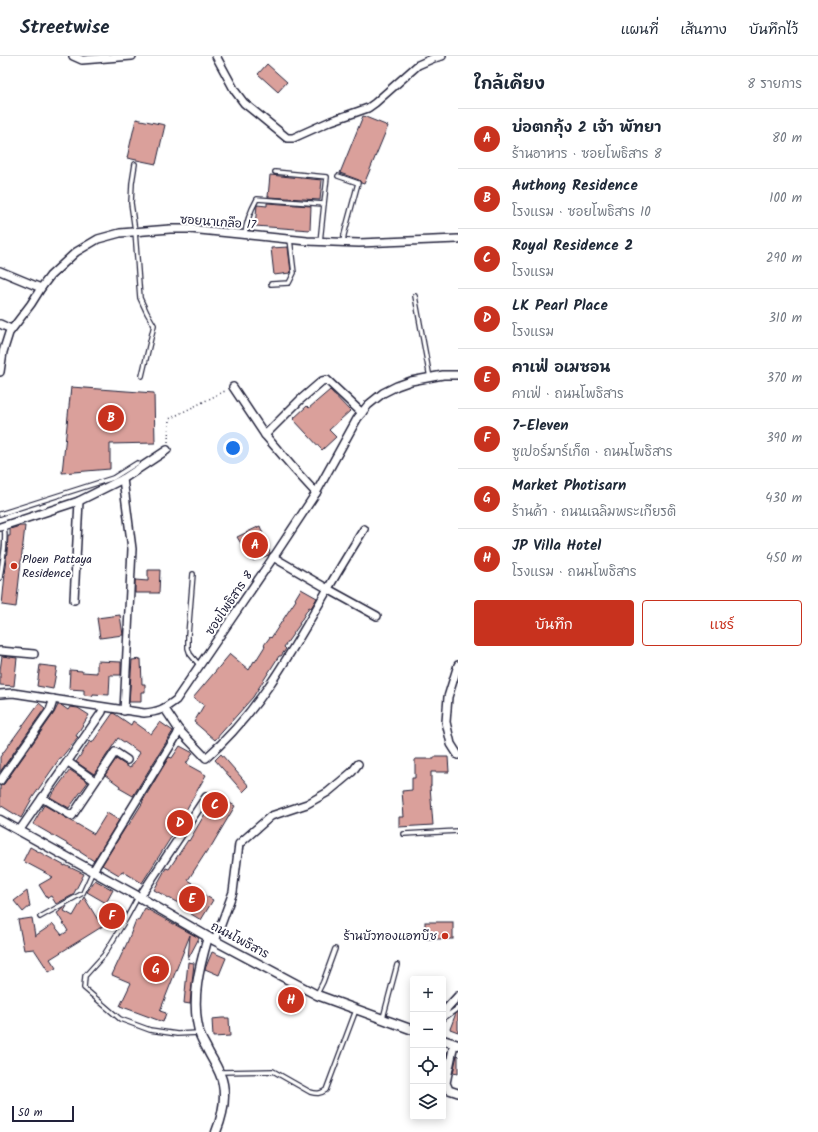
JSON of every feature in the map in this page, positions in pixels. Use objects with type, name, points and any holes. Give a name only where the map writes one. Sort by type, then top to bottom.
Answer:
[{"type":"street","points":[[73,56],[82,60],[132,56]]},
{"type":"street","points":[[216,56],[235,91],[244,103],[287,138],[293,138],[331,121],[368,108],[418,65],[442,56]]},
{"type":"street","name":"ซอยนาเกลือ 17","points":[[11,329],[31,304],[50,276],[62,264],[89,243],[106,236],[120,233],[190,229],[343,243],[458,238]]},
{"type":"street","points":[[0,271],[41,288]]},
{"type":"street","points":[[0,324],[11,329],[7,337],[0,372]]},
{"type":"street","name":"ซอยโพธิสาร 8","points":[[0,694],[13,693],[144,714],[154,713],[165,709],[176,700],[200,666],[316,493],[341,446],[368,405],[383,393],[411,381],[443,375],[458,375]]},
{"type":"street","points":[[265,435],[300,400],[322,381],[327,380],[362,413]]},
{"type":"street","points":[[234,387],[265,435],[316,493]]},
{"type":"street","points":[[2,526],[79,501],[123,479],[167,450]]},
{"type":"street","points":[[123,479],[132,549],[124,710]]},
{"type":"street","points":[[74,600],[79,501]]},
{"type":"street","points":[[165,709],[179,730],[206,758],[220,746],[254,707],[291,653],[364,529]]},
{"type":"street","points":[[273,557],[378,616]]},
{"type":"street","points":[[0,651],[34,654]]},
{"type":"street","points":[[458,667],[448,697],[446,722],[451,744],[458,755]]},
{"type":"street","points":[[0,781],[50,710],[53,699]]},
{"type":"street","points":[[19,831],[68,762],[102,712],[103,708]]},
{"type":"street","points":[[93,871],[179,730]]},
{"type":"street","points":[[42,798],[72,816],[115,752],[127,760]]},
{"type":"street","points":[[68,762],[95,781]]},
{"type":"street","points":[[216,1132],[220,1122],[224,1102],[223,1083],[199,1033],[195,1001],[201,961],[233,892],[240,844],[271,816],[307,804],[328,792],[352,772],[358,764]]},
{"type":"street","points":[[139,897],[206,797]]},
{"type":"street","name":"ถนนโพธิสาร","points":[[0,820],[212,939],[317,995],[410,1029]]},
{"type":"street","points":[[445,1012],[458,996]]},
{"type":"street","points":[[446,1041],[456,1044],[446,1083],[448,1090],[458,1093]]},
{"type":"lane","points":[[135,164],[131,203],[135,231],[140,298],[154,325],[142,376]]},
{"type":"lane","points":[[275,172],[327,177],[320,242]]},
{"type":"lane","points":[[338,176],[358,183],[343,243]]},
{"type":"lane","points":[[245,234],[245,227],[257,199],[324,204]]},
{"type":"lane","points":[[271,284],[289,283],[292,278],[294,273],[290,239]]},
{"type":"lane","points":[[416,296],[430,378]]},
{"type":"lane","points":[[0,514],[113,478],[137,463]]},
{"type":"lane","points":[[0,578],[5,532],[2,526]]},
{"type":"lane","points":[[193,574],[188,648],[190,654],[200,666]]},
{"type":"lane","points":[[404,834],[458,831]]},
{"type":"lane","points":[[40,918],[83,892],[93,871]]},
{"type":"lane","points":[[139,897],[104,955],[85,976],[84,988],[120,1019],[150,1030],[177,1034],[199,1033]]},
{"type":"lane","points":[[317,995],[335,949]]},
{"type":"lane","points":[[383,1019],[397,965]]},
{"type":"lane","points":[[446,1016],[458,1008]]},
{"type":"lane","points":[[219,1072],[273,1071],[310,1092],[317,1094],[321,1093],[326,1090],[356,1010]]},
{"type":"path","points":[[167,450],[170,419],[234,387]]},
{"type":"building","points":[[267,64],[287,82],[278,92],[258,74]]},
{"type":"building","points":[[363,116],[388,126],[364,184],[359,180],[340,173]]},
{"type":"building","points":[[136,119],[165,125],[156,164],[127,158]]},
{"type":"building","points":[[270,175],[322,180],[320,200],[268,197]]},
{"type":"building","points":[[267,203],[311,206],[310,230],[255,226],[257,205],[267,206]]},
{"type":"building","points":[[288,247],[291,272],[274,275],[271,248]]},
{"type":"building","points":[[71,387],[154,393],[155,443],[110,444],[110,469],[62,473]]},
{"type":"building","points":[[330,390],[350,411],[329,430],[336,437],[322,450],[293,419],[307,406],[309,408]]},
{"type":"building","name":"Ploen Pattaya Residence","points":[[25,526],[16,607],[2,605],[8,536],[10,536],[10,529]]},
{"type":"building","points":[[260,526],[270,553],[269,555],[252,561],[237,537]]},
{"type":"building","points":[[148,570],[160,570],[159,593],[135,593],[135,580],[148,581]]},
{"type":"building","points":[[301,589],[317,598],[311,608],[309,607],[300,624],[284,647],[286,649],[281,656],[279,656],[253,697],[215,740],[194,722],[204,705],[193,698],[230,654],[249,670],[265,646],[264,645],[270,637],[271,638],[296,600],[295,599]]},
{"type":"building","points":[[120,615],[123,635],[100,638],[97,618]]},
{"type":"building","points":[[2,656],[17,658],[14,686],[0,685]]},
{"type":"building","points":[[141,659],[142,684],[145,684],[145,692],[141,692],[141,702],[129,702],[132,660]]},
{"type":"building","points":[[97,661],[121,662],[121,675],[110,675],[109,695],[84,695],[84,690],[69,689],[70,670],[97,673]]},
{"type":"building","points":[[40,665],[57,667],[53,689],[37,686]]},
{"type":"building","points":[[39,703],[45,708],[0,772],[0,757]]},
{"type":"building","points":[[58,705],[61,705],[68,710],[70,707],[78,708],[89,715],[76,736],[78,737],[60,758],[33,797],[21,818],[0,805],[0,786],[4,784],[54,713]]},
{"type":"building","points":[[113,713],[131,725],[133,721],[151,734],[160,722],[173,731],[133,796],[119,788],[120,786],[105,775],[116,759],[130,768],[140,753],[118,738],[94,774],[76,762],[90,741],[92,743]]},
{"type":"building","points":[[180,746],[193,753],[186,764],[206,775],[181,819],[182,820],[142,883],[122,871],[119,875],[102,865],[143,802],[169,757],[172,758]]},
{"type":"building","points":[[221,754],[249,786],[243,792],[215,760]]},
{"type":"building","points":[[434,757],[448,757],[449,772],[431,772],[430,786],[433,825],[399,827],[399,817],[404,817],[402,791],[412,790],[412,778],[415,778],[415,759],[434,759]]},
{"type":"building","points":[[70,770],[88,782],[69,808],[50,797]]},
{"type":"building","points":[[216,795],[235,806],[209,850],[208,849],[188,880],[193,883],[190,887],[213,900],[201,920],[191,914],[193,911],[154,890],[166,868],[169,869],[188,840],[189,841]]},
{"type":"building","points":[[44,805],[94,834],[107,813],[119,820],[94,861],[80,851],[33,824]]},
{"type":"building","points":[[30,847],[65,866],[84,874],[73,895],[56,904],[51,896],[47,898],[39,885],[53,877],[23,861]]},
{"type":"building","points":[[95,880],[113,890],[106,903],[87,892]]},
{"type":"building","points":[[27,891],[30,906],[23,912],[14,901]]},
{"type":"building","points":[[84,897],[98,920],[108,904],[125,914],[117,928],[108,923],[50,959],[56,968],[49,972],[34,949],[24,950],[18,920],[32,918],[35,936],[53,924],[62,935],[68,931],[57,913],[67,906],[64,911],[73,916]]},
{"type":"building","points":[[145,908],[199,938],[188,959],[190,935],[160,1011],[166,1013],[163,1022],[120,1006],[131,983],[112,975],[136,920],[138,921]]},
{"type":"building","points":[[425,922],[453,922],[453,939],[425,939]]},
{"type":"building","points":[[212,952],[226,958],[219,975],[205,969]]},
{"type":"building","points":[[188,962],[194,963],[190,1004],[184,1003]]},
{"type":"building","points":[[458,1012],[458,1032],[450,1029],[456,1013]]},
{"type":"building","points":[[229,1018],[230,1036],[213,1037],[212,1019]]},
{"type":"building","points":[[457,1055],[458,1056],[458,1074],[453,1073]]},
{"type":"place","name":"Authong Residence","points":[[111,418]]},
{"type":"place","name":"บ่อตกกุ้ง 2 เจ้า พัทยา","points":[[255,545]]},
{"type":"place","name":"Ploen Pattaya Residence","points":[[14,566]]},
{"type":"place","name":"Royal Residence 2","points":[[215,805]]},
{"type":"place","name":"LK Pearl Place","points":[[180,823]]},
{"type":"place","name":"คาเฟ่ อเมซอน","points":[[192,899]]},
{"type":"place","name":"7-Eleven","points":[[112,916]]},
{"type":"place","name":"ร้านบัวทองแอทบีช","points":[[445,936]]},
{"type":"place","name":"Market Photisarn","points":[[156,969]]},
{"type":"place","name":"JP Villa Hotel","points":[[291,1000]]}]
